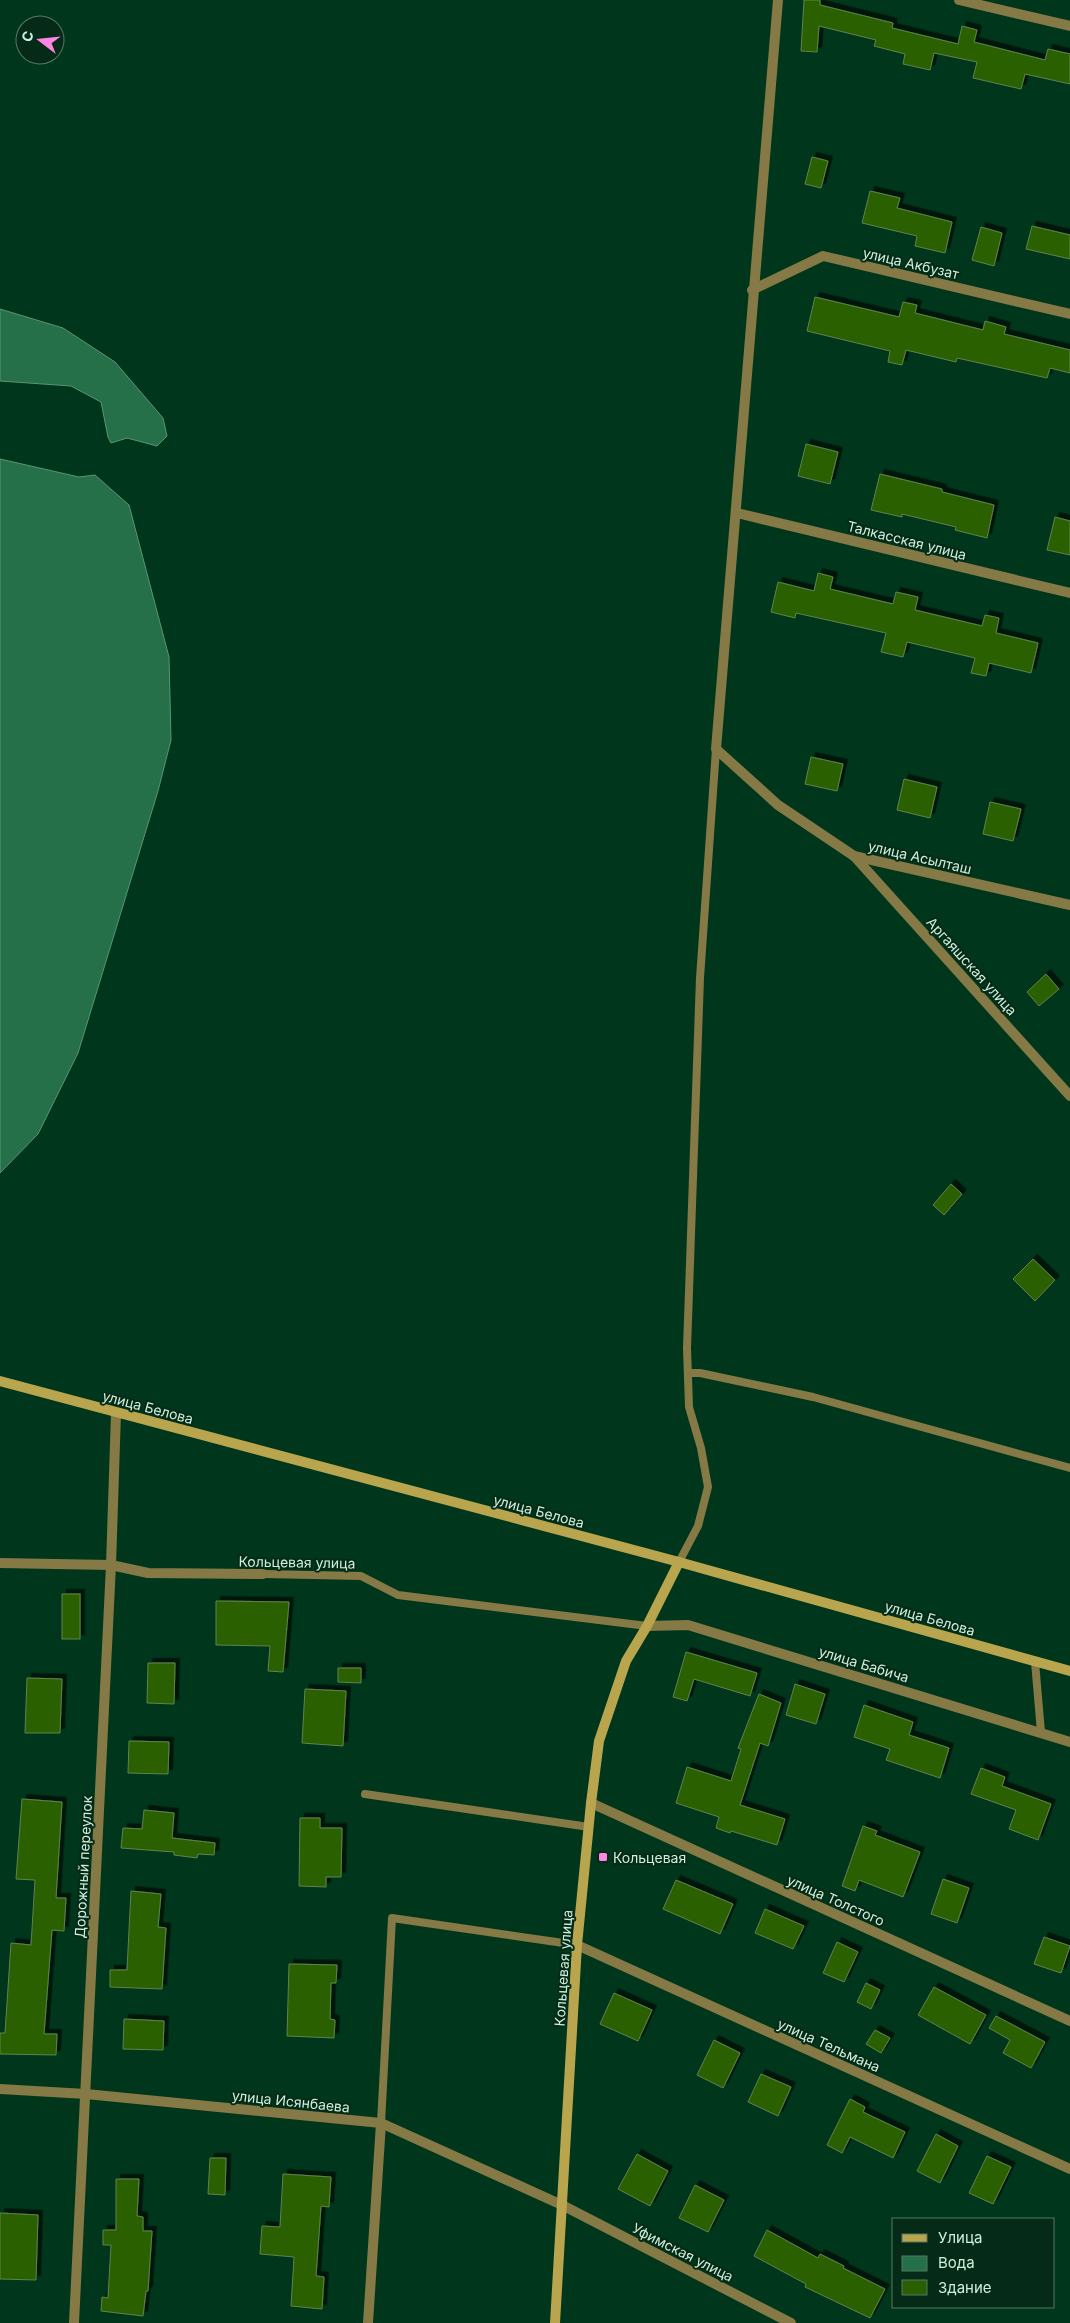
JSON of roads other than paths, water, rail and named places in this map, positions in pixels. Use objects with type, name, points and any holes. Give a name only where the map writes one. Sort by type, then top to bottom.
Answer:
[{"type":"main road","name":"улица Белова","points":[[0,1381],[679,1562],[1070,1671]]},
{"type":"main road","name":"Кольцевая улица","points":[[555,2323],[578,1945],[591,1803],[599,1741],[626,1661],[647,1626],[679,1562]]},
{"type":"street","points":[[716,749],[737,513],[752,290],[778,0]]},
{"type":"street","points":[[958,0],[1070,26]]},
{"type":"street","name":"улица Акбузат","points":[[752,290],[823,256],[1070,314]]},
{"type":"street","name":"Талкасская улица","points":[[737,513],[1070,593]]},
{"type":"street","name":"улица Асылташ","points":[[716,749],[778,804],[854,856],[1070,905]]},
{"type":"street","name":"Аргаяшская улица","points":[[854,856],[1070,1096]]},
{"type":"street","name":"Дорожный переулок","points":[[74,2323],[112,1565],[116,1413]]},
{"type":"street","name":"Кольцевая улица","points":[[0,1563],[112,1565],[148,1572],[263,1574]]},
{"type":"street","name":"улица Бабича","points":[[647,1626],[688,1626],[1070,1742]]},
{"type":"street","name":"улица Толстого","points":[[591,1803],[1070,2021]]},
{"type":"street","name":"улица Тельмана","points":[[578,1945],[1070,2169]]},
{"type":"street","name":"улица Исянбаева","points":[[0,2089],[86,2094],[381,2124],[562,2205]]},
{"type":"street","points":[[368,2323],[381,2124]]},
{"type":"street","name":"Уфимская улица","points":[[562,2205],[791,2323]]},
{"type":"lane","points":[[679,1562],[698,1526],[708,1487],[702,1448],[689,1407],[687,1338],[700,978],[716,749]]},
{"type":"lane","points":[[688,1373],[700,1373],[813,1397],[1070,1468]]},
{"type":"lane","name":"Кольцевая улица","points":[[263,1574],[361,1576],[398,1595],[647,1626]]},
{"type":"lane","points":[[1035,1662],[1040,1732]]},
{"type":"lane","points":[[365,1794],[589,1827]]},
{"type":"lane","points":[[381,2124],[392,1918],[578,1945]]},
{"type":"water","points":[[0,309],[63,328],[115,362],[163,418],[167,436],[157,446],[127,438],[111,443],[101,402],[71,386],[0,381]]},
{"type":"water","points":[[0,459],[79,477],[95,475],[129,505],[169,657],[171,740],[158,791],[78,1053],[38,1134],[0,1173]]},
{"type":"place","name":"Кольцевая","points":[[603,1857]]}]
